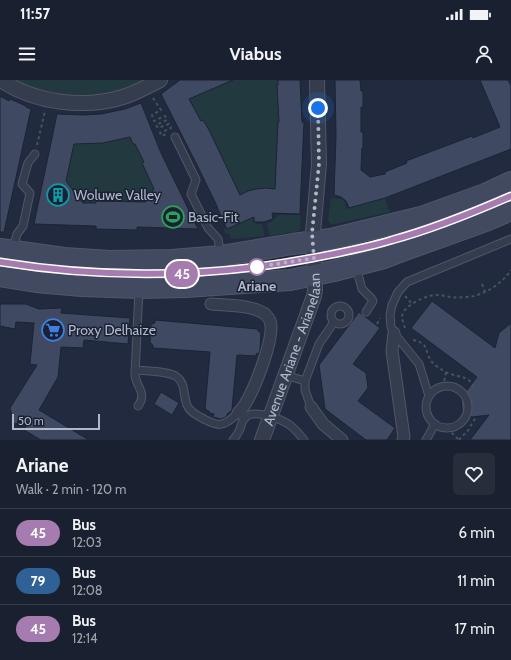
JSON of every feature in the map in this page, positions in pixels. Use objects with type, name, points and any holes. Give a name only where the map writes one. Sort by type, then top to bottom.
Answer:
[{"type":"main road","points":[[0,276],[67,285],[139,288],[186,287],[290,280],[314,258],[331,239],[421,217],[485,194],[511,182]]},
{"type":"main road","points":[[4,254],[110,261],[172,260],[221,256],[314,258],[355,265],[384,258],[486,221],[511,210]]},
{"type":"street","points":[[1,80],[21,91],[50,100],[77,103],[97,102],[124,96],[160,80]]},
{"type":"street","name":"Avenue Ariane - Arianelaan","points":[[262,440],[315,290],[312,233],[319,164],[318,80]]},
{"type":"street","points":[[211,304],[248,307],[264,313],[270,321],[271,331],[265,358],[249,398],[244,407],[238,413]]},
{"type":"street","points":[[394,333],[392,351],[404,437],[403,440]]},
{"type":"street","points":[[311,407],[323,424],[342,440]]},
{"type":"lane","points":[[175,137],[196,180],[191,194],[208,228],[218,239],[221,256]]},
{"type":"lane","points":[[36,151],[28,162],[22,184],[30,193],[23,226],[4,254],[28,266],[88,272],[167,274],[231,270],[314,258],[360,248],[404,236],[489,206],[511,196]]},
{"type":"lane","points":[[429,396],[419,364],[390,327],[392,305],[398,292],[407,282],[511,239]]},
{"type":"lane","points":[[355,265],[362,289],[373,301],[366,312]]},
{"type":"lane","points":[[138,406],[142,397],[140,387],[135,378],[139,288]]},
{"type":"lane","points":[[311,407],[307,397],[305,381],[319,344],[334,322]]},
{"type":"lane","points":[[135,370],[167,373],[175,376],[180,380],[183,386],[187,406],[190,410],[215,425],[223,424],[232,419],[238,413]]},
{"type":"lane","points":[[285,374],[305,381]]},
{"type":"lane","points":[[451,386],[457,388],[466,397],[468,403],[467,415],[464,420],[453,427],[448,428],[435,424],[431,420],[426,408],[429,396],[433,391],[443,387],[451,386]]},
{"type":"lane","points":[[234,440],[244,419],[248,415],[255,413],[284,421],[293,427],[304,440]]},
{"type":"lane","points":[[426,440],[435,424]]},
{"type":"path","points":[[153,98],[161,110],[152,115],[154,120],[165,116],[167,120],[156,125],[158,128],[169,124],[171,128],[160,133],[162,136],[173,132],[175,137]]},
{"type":"path","points":[[36,151],[46,108]]},
{"type":"path","points":[[406,330],[402,316],[407,307],[433,295],[453,298],[474,296],[494,287],[502,281],[511,270]]},
{"type":"path","points":[[482,284],[485,292]]},
{"type":"path","points":[[411,339],[422,343],[433,362],[446,372],[461,376],[468,380],[473,384],[474,388]]},
{"type":"path","points":[[443,387],[446,372]]},
{"type":"path","points":[[448,428],[459,440],[467,432],[476,417]]},
{"type":"shaded area","points":[[7,80],[153,80],[117,95],[56,98]]},
{"type":"shaded area","points":[[234,80],[278,80],[278,106],[280,122],[278,122],[275,189],[261,189],[240,195],[209,130],[203,121],[201,121],[189,98]]},
{"type":"shaded area","points":[[130,136],[144,162],[142,163],[154,189],[144,205],[137,202],[97,201],[96,203],[83,203],[66,181],[74,144]]},
{"type":"shaded area","points":[[331,198],[342,199],[345,201],[346,209],[385,198],[390,212],[330,224],[328,220]]},
{"type":"shaded area","points":[[278,215],[301,215],[300,231],[269,236],[267,223],[271,222]]},
{"type":"shaded area","points":[[252,217],[256,224],[262,224],[265,236],[232,239],[229,234],[225,233],[224,229],[228,229]]},
{"type":"building","points":[[180,80],[233,80],[189,99],[201,121],[203,120],[209,130],[240,195],[256,189],[275,189],[279,122],[278,80],[300,80],[302,122],[304,122],[300,214],[272,213],[273,219],[264,222],[254,222],[254,217],[227,229],[161,94]]},
{"type":"building","points":[[335,80],[360,80],[361,91],[363,91],[363,107],[361,107],[361,132],[363,132],[363,148],[361,170],[370,177],[385,174],[385,172],[407,163],[406,161],[500,127],[480,80],[508,80],[511,86],[511,149],[385,198],[349,208],[346,201],[341,197],[334,195],[336,136]]},
{"type":"building","points":[[0,96],[31,109],[4,232],[0,232]]},
{"type":"building","name":"Woluwe Valley","points":[[141,103],[161,153],[198,229],[137,227],[137,230],[96,229],[96,226],[34,224],[57,114],[101,114],[125,109]],"holes":[[[130,137],[133,144],[135,144],[144,162],[142,163],[154,189],[145,202],[96,201],[96,203],[83,203],[66,181],[74,144],[103,143]]]},
{"type":"building","points":[[432,301],[495,348],[499,333],[511,323],[511,440],[470,440],[489,415],[472,417],[462,409],[461,398],[477,377],[411,328]]},
{"type":"building","points":[[0,304],[26,304],[39,309],[62,308],[61,313],[130,318],[128,344],[84,340],[83,348],[61,347],[58,377],[39,410],[89,440],[41,440],[24,430],[28,422],[14,424],[10,408],[37,365],[30,364],[34,323],[16,322],[15,329],[0,326]]},
{"type":"building","points":[[359,312],[380,328],[353,364],[366,373],[368,388],[358,401],[395,428],[387,440],[366,440],[325,409],[319,365]]},
{"type":"building","points":[[155,320],[258,329],[261,333],[260,350],[256,356],[237,355],[232,409],[226,417],[221,419],[213,417],[214,414],[209,413],[209,411],[205,409],[210,352],[153,348],[153,345],[150,343],[151,324],[155,323]]},
{"type":"building","points":[[161,392],[179,403],[172,415],[154,404]]},
{"type":"bus line","name":"45","points":[[0,262],[41,268],[108,273],[175,274],[231,270],[337,254],[391,240],[436,226],[511,196]]},
{"type":"place","name":"Woluwe Valley","points":[[58,195]]},
{"type":"place","name":"Basic-Fit","points":[[173,217]]},
{"type":"place","name":"Ariane","points":[[257,267]]},
{"type":"place","name":"Proxy Delhaize","points":[[53,330]]},
{"type":"route","points":[[257,267],[314,258],[312,233],[319,164],[318,108]]}]
